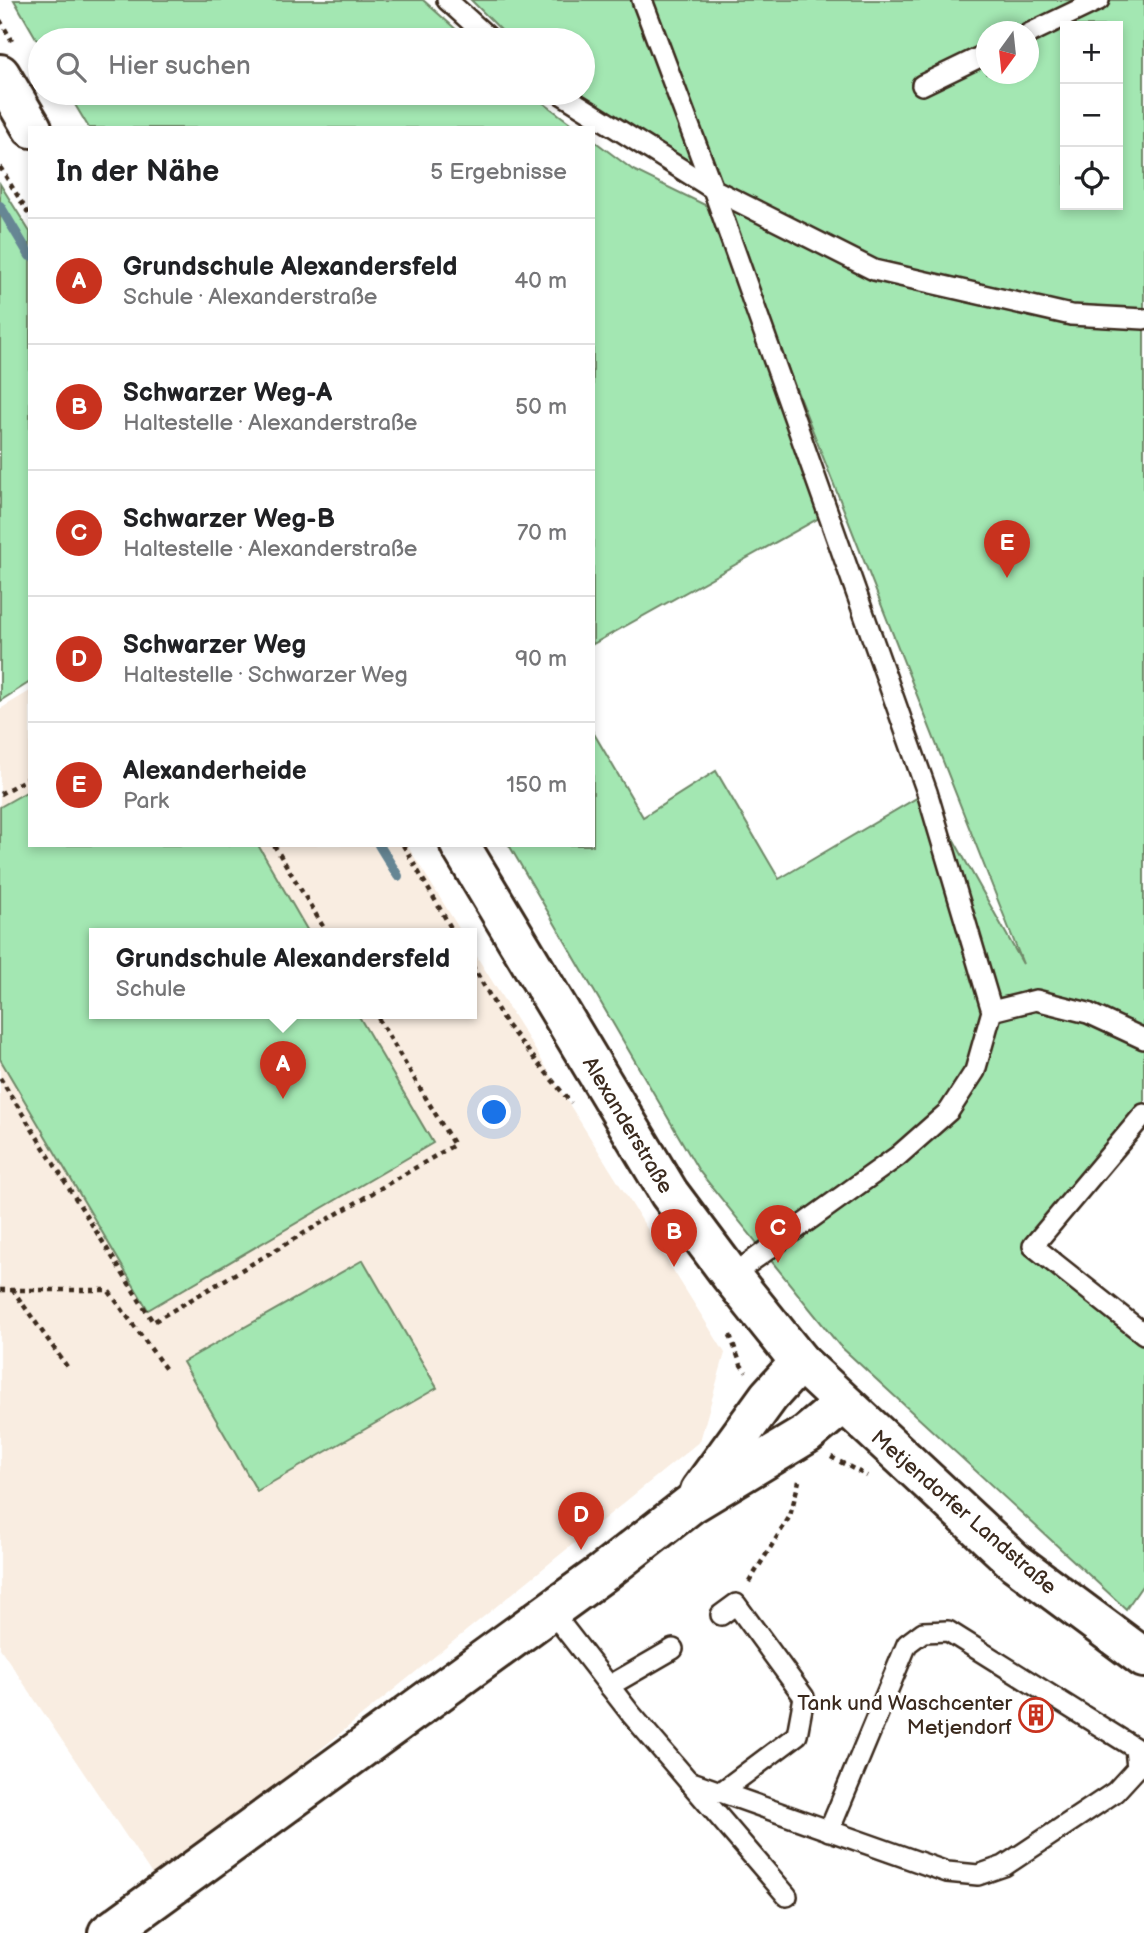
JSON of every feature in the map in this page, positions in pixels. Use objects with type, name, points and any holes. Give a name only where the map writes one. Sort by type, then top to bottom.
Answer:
[{"type":"street","points":[[0,74],[31,126]]},
{"type":"street","name":"Alexanderstraße","points":[[461,847],[669,1193],[731,1276],[822,1384]]},
{"type":"street","points":[[108,1933],[551,1611],[691,1504],[807,1434],[822,1384],[769,1396],[691,1504]]},
{"type":"street","name":"Metjendorfer Landstraße","points":[[822,1384],[1015,1562],[1144,1658]]},
{"type":"lane","points":[[447,0],[478,28]]},
{"type":"lane","points":[[642,0],[713,189],[927,792],[992,1010],[975,1071],[949,1111],[898,1156],[731,1276]]},
{"type":"lane","points":[[1039,29],[1099,0]]},
{"type":"lane","points":[[922,85],[976,59]]},
{"type":"lane","points":[[579,105],[713,189],[874,270],[1071,314],[1144,319]]},
{"type":"lane","points":[[992,1010],[1036,1000],[1088,1013],[1144,1039]]},
{"type":"lane","points":[[1144,1114],[1033,1245],[1144,1334]]},
{"type":"lane","points":[[721,1792],[797,1735],[804,1698],[728,1609]]},
{"type":"lane","points":[[551,1611],[609,1686],[787,1896]]},
{"type":"lane","points":[[689,1782],[721,1792],[829,1831],[947,1872],[978,1875],[1004,1866],[1115,1792],[1137,1768],[1135,1748],[948,1631],[923,1632],[907,1644],[829,1831]]},
{"type":"lane","points":[[609,1686],[673,1649]]},
{"type":"path","points":[[0,167],[28,213]]},
{"type":"path","points":[[0,794],[28,778]]},
{"type":"path","points":[[275,847],[324,928]]},
{"type":"path","points":[[404,847],[451,928]]},
{"type":"path","points":[[0,1078],[153,1322],[454,1145],[379,1019]]},
{"type":"path","points":[[12,1288],[68,1368]]},
{"type":"path","points":[[0,1290],[108,1290],[167,1371]]},
{"type":"path","points":[[821,1462],[831,1457]]},
{"type":"path","points":[[728,1609],[790,1516],[801,1471]]},
{"type":"shaded area","points":[[28,692],[28,847],[408,847],[459,928],[89,928],[89,1019],[477,1019],[477,957],[725,1353],[700,1441],[157,1882],[0,1648],[0,709]]},
{"type":"green space","points":[[14,0],[423,0],[454,28],[30,28]]},
{"type":"green space","points":[[471,0],[1144,0],[1144,1113],[1033,1245],[1144,1334],[1144,1583],[1126,1609],[839,1345],[699,1171],[510,847],[595,847],[595,735],[643,817],[716,771],[779,879],[927,792],[1023,964],[713,178],[595,103],[595,28],[499,28]]},
{"type":"green space","points":[[75,105],[546,105],[574,126],[88,126]]},
{"type":"green space","points":[[595,142],[633,170],[707,206],[828,513],[595,643]]},
{"type":"green space","points":[[0,184],[28,229],[28,683],[0,701]]},
{"type":"green space","points":[[28,791],[28,847],[259,847],[306,928],[89,928],[89,1019],[361,1019],[433,1143],[148,1310],[0,1059],[0,807]]},
{"type":"green space","points":[[363,1260],[437,1388],[257,1491],[183,1362]]},
{"type":"waterway","points":[[0,206],[28,253]]},
{"type":"waterway","points":[[380,847],[398,876]]},
{"type":"place","name":"Alexanderheide","points":[[1007,578]]},
{"type":"place","name":"Grundschule Alexandersfeld","points":[[283,1099]]},
{"type":"place","name":"Schwarzer Weg-B","points":[[778,1263]]},
{"type":"place","name":"Schwarzer Weg-A","points":[[674,1267]]},
{"type":"place","name":"Schwarzer Weg","points":[[581,1550]]},
{"type":"place","name":"Tank und Waschcenter Metjendorf","points":[[1036,1715]]}]
